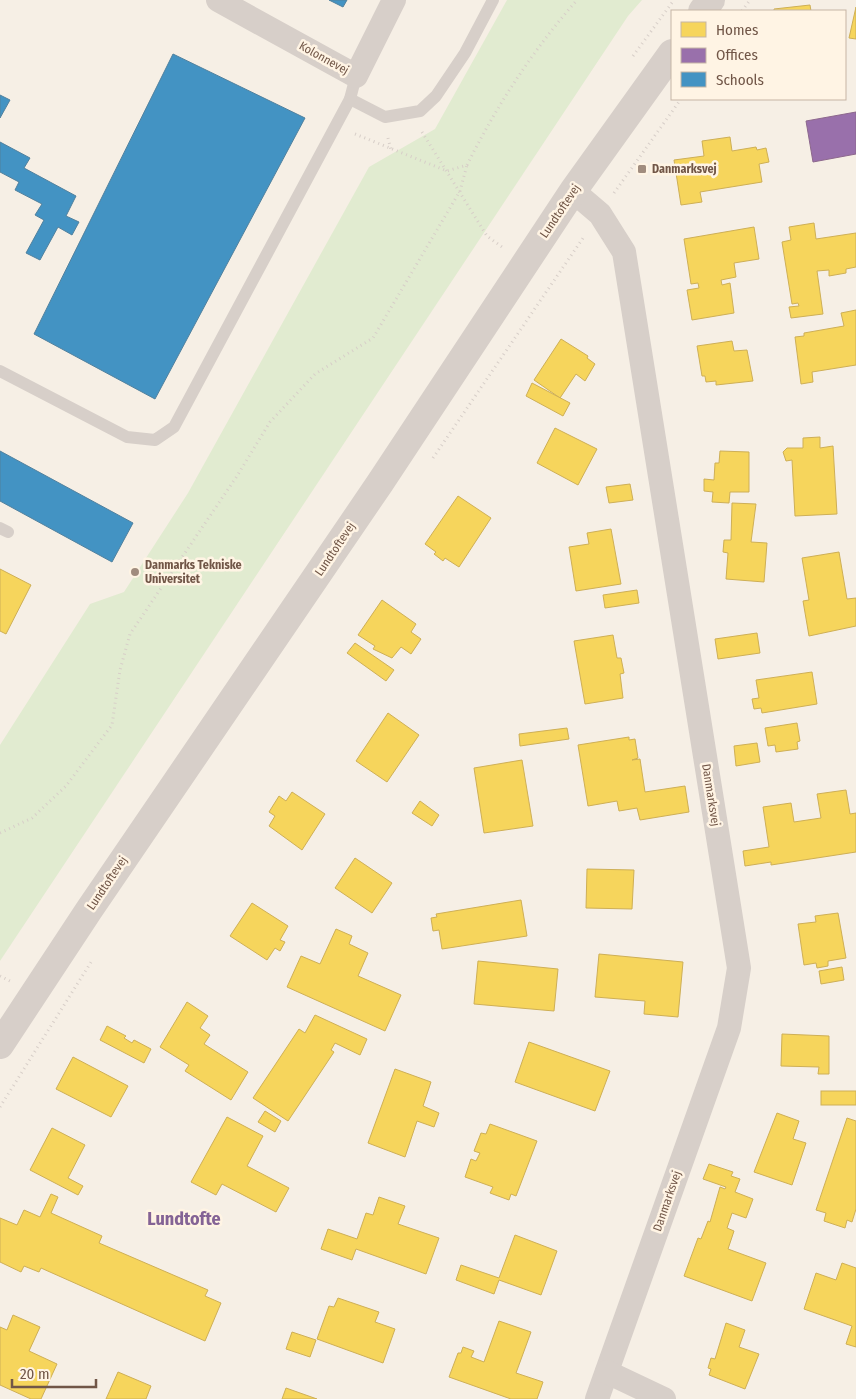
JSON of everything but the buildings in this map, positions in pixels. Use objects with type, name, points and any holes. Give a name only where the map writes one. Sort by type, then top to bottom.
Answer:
[{"type":"street","name":"Kolonnevej","points":[[218,0],[356,76],[394,0]]},
{"type":"street","points":[[703,10],[711,0]]},
{"type":"street","name":"Lundtoftevej","points":[[0,1045],[89,910],[380,483],[573,191],[671,54]]},
{"type":"street","name":"Danmarksvej","points":[[573,191],[600,214],[624,252],[739,968],[728,1028],[597,1399]]},
{"type":"street","points":[[607,1372],[664,1399]]},
{"type":"lane","points":[[350,99],[385,117],[420,111],[436,96],[465,53],[493,0]]},
{"type":"lane","points":[[0,371],[127,437],[155,440],[174,427],[350,99],[356,76]]},
{"type":"path","points":[[0,833],[32,818],[66,786],[112,725],[120,670],[130,634],[237,476],[270,422],[315,374],[373,338],[460,191],[467,164],[492,115],[547,34],[577,0]]},
{"type":"path","points":[[411,113],[487,236],[526,262]]},
{"type":"path","points":[[336,125],[373,143],[447,171],[467,164]]},
{"type":"green space","points":[[507,0],[642,0],[628,16],[0,961],[0,745],[90,604],[124,592],[188,493],[369,167],[435,129]]},
{"type":"place","name":"Danmarksvej","points":[[642,169]]},
{"type":"place","name":"Danmarks Tekniske Universitet","points":[[135,572]]},
{"type":"district","name":"Lundtofte","points":[[184,1219]]}]
